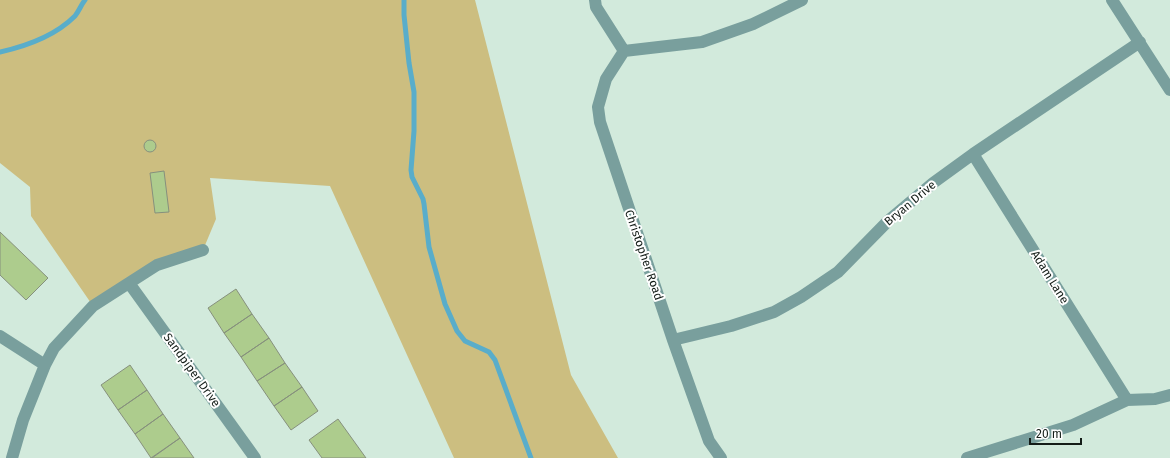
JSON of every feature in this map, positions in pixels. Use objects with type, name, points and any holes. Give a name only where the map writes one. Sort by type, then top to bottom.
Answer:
[{"type":"street","points":[[595,0],[596,7],[624,51],[702,42],[753,24],[802,0]]},
{"type":"street","points":[[1112,0],[1170,90]]},
{"type":"street","name":"Bryan Drive","points":[[673,340],[731,326],[774,312],[801,297],[838,272],[889,220],[933,183],[973,154],[1140,42]]},
{"type":"street","name":"Christopher Road","points":[[624,51],[606,79],[598,107],[600,122],[673,340],[709,441],[721,458]]},
{"type":"street","name":"Adam Lane","points":[[973,154],[1127,400]]},
{"type":"street","points":[[12,458],[23,420],[45,365],[54,348],[93,306],[157,265],[203,250]]},
{"type":"street","name":"Sandpiper Drive","points":[[129,283],[255,458]]},
{"type":"street","points":[[0,336],[45,365]]},
{"type":"street","points":[[967,458],[1073,425],[1127,400],[1155,399],[1170,395]]},
{"type":"shaded area","points":[[0,0],[475,0],[571,375],[618,458],[454,458],[330,186],[210,178],[216,219],[203,250],[157,265],[93,306],[31,216],[30,187],[0,163]]},
{"type":"building","points":[[148,140],[152,140],[156,146],[152,152],[148,152],[144,148],[144,144]]},
{"type":"building","points":[[164,171],[169,212],[155,213],[150,173]]},
{"type":"building","points":[[0,232],[48,278],[26,300],[0,275]]},
{"type":"building","points":[[236,289],[252,314],[224,333],[208,308]]},
{"type":"building","points":[[252,314],[269,338],[241,357],[224,333]]},
{"type":"building","points":[[269,338],[285,363],[257,381],[241,357]]},
{"type":"building","points":[[285,363],[302,387],[274,406],[257,381]]},
{"type":"building","points":[[130,365],[147,390],[118,410],[101,385]]},
{"type":"building","points":[[302,387],[318,411],[291,430],[274,406]]},
{"type":"building","points":[[147,390],[163,414],[135,434],[118,410]]},
{"type":"building","points":[[163,414],[180,438],[151,458],[135,434]]},
{"type":"building","points":[[338,419],[366,458],[322,458],[309,440]]},
{"type":"building","points":[[180,438],[194,458],[152,458]]},
{"type":"waterway","points":[[0,52],[20,47],[50,35],[75,16],[85,0]]},
{"type":"waterway","points":[[404,0],[409,63],[414,92],[414,131],[411,170],[412,177],[423,199],[429,247],[445,304],[457,331],[465,341],[489,352],[495,360],[531,458]]}]
